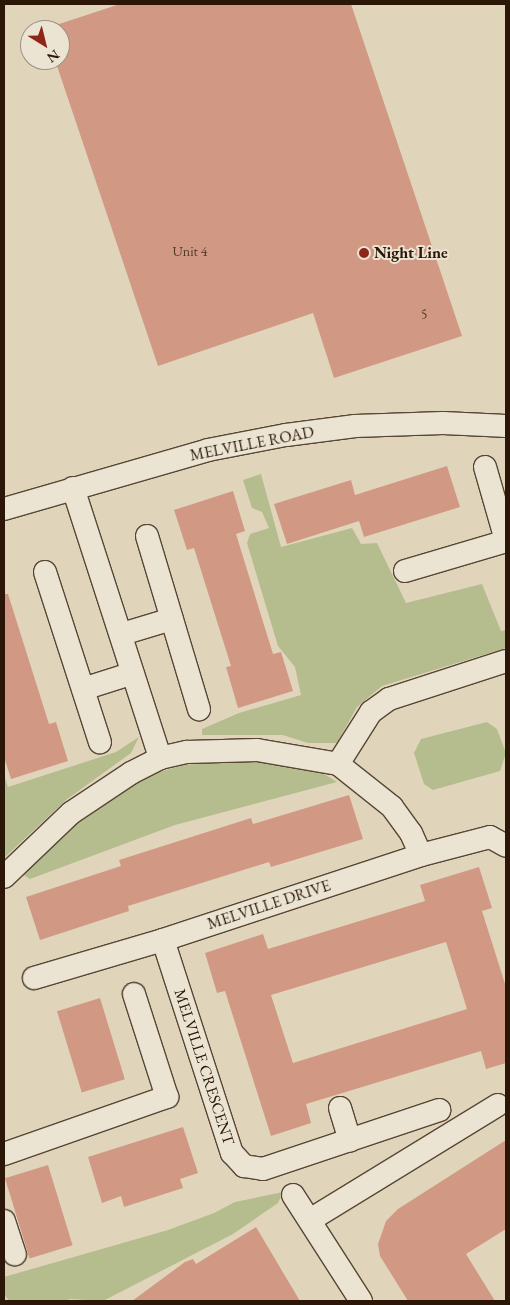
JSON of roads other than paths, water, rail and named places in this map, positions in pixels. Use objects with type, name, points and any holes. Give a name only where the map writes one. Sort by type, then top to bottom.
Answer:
[{"type":"street","name":"MELVILLE ROAD","points":[[4,509],[208,450],[286,436],[355,426],[443,423],[506,426]]},
{"type":"street","points":[[405,571],[506,541],[485,467]]},
{"type":"street","points":[[73,488],[122,634],[160,758]]},
{"type":"street","points":[[147,536],[199,709]]},
{"type":"street","points":[[45,572],[100,742]]},
{"type":"street","points":[[122,634],[172,618]]},
{"type":"street","points":[[338,764],[372,712],[389,699],[506,661]]},
{"type":"street","points":[[83,689],[133,673]]},
{"type":"street","points":[[4,877],[71,813],[131,773],[160,758],[188,752],[257,750],[338,764],[392,807],[411,833],[421,855]]},
{"type":"street","name":"MELVILLE DRIVE","points":[[34,978],[163,940],[421,855],[490,837],[504,844]]},
{"type":"street","name":"MELVILLE CRESCENT","points":[[163,940],[232,1153],[244,1166],[263,1169],[439,1110]]},
{"type":"street","points":[[4,1154],[167,1097],[134,994]]},
{"type":"street","points":[[310,1220],[498,1105]]},
{"type":"street","points":[[340,1108],[350,1140]]},
{"type":"street","points":[[293,1195],[360,1301]]},
{"type":"street","points":[[4,1221],[15,1254]]},
{"type":"place","name":"Night Line","points":[[364,253]]}]
